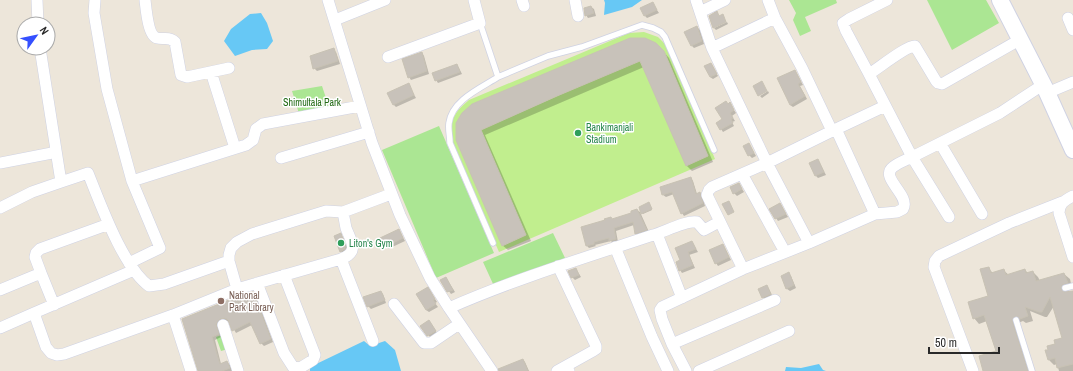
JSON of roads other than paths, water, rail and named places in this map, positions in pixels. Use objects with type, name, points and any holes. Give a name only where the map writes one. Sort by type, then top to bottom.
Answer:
[{"type":"street","points":[[37,0],[38,16]]},
{"type":"street","points":[[0,328],[54,305],[131,266],[160,248],[132,181],[107,89],[94,13],[95,0]]},
{"type":"street","points":[[144,0],[149,26],[153,36],[157,38],[169,38],[175,42],[181,75],[187,77],[228,68]]},
{"type":"street","points":[[328,0],[360,106],[391,194],[430,278],[459,324],[492,371]]},
{"type":"street","points":[[334,20],[385,0]]},
{"type":"street","points":[[388,57],[480,23],[474,0]]},
{"type":"street","points":[[575,0],[578,16]]},
{"type":"street","points":[[696,0],[712,48],[767,163],[809,243]]},
{"type":"street","points":[[700,12],[726,0]]},
{"type":"street","points":[[768,0],[775,18],[834,130],[875,214]]},
{"type":"street","points":[[887,0],[848,19],[843,23],[912,156],[949,217]]},
{"type":"street","points":[[1000,0],[1021,39],[1073,150]]},
{"type":"street","points":[[712,48],[775,18]]},
{"type":"street","points":[[1068,18],[1073,30]]},
{"type":"street","points":[[869,74],[910,46],[915,46],[936,81],[942,84],[1021,39]]},
{"type":"street","points":[[41,56],[61,182]]},
{"type":"street","points":[[211,72],[234,148]]},
{"type":"street","points":[[686,371],[672,344],[660,313],[660,310],[665,305],[743,269],[809,243],[875,214],[898,212],[903,209],[905,202],[891,181],[890,171],[892,167],[1045,89],[1073,82]]},
{"type":"street","points":[[132,181],[249,143],[253,140],[256,129],[263,124],[360,106]]},
{"type":"street","points":[[743,269],[709,200],[707,195],[709,190],[885,106]]},
{"type":"street","points":[[282,158],[369,132]]},
{"type":"street","points":[[940,143],[982,214]]},
{"type":"street","points":[[0,163],[52,153],[56,150]]},
{"type":"street","points":[[0,208],[32,192],[88,174],[109,224],[131,266],[142,281],[149,286],[164,284],[229,261]]},
{"type":"street","points":[[742,174],[785,252]]},
{"type":"street","points":[[237,289],[229,261],[229,255],[231,248],[237,242],[252,234],[326,211],[343,212],[391,194]]},
{"type":"street","points":[[973,371],[934,267],[935,260],[939,256],[1009,223],[1062,202],[1073,196]]},
{"type":"street","points":[[1062,202],[1059,207],[1059,213],[1073,257]]},
{"type":"street","points":[[34,313],[46,347],[51,354],[64,354],[173,315],[237,289],[345,257],[353,249],[353,245],[346,228],[343,212]]},
{"type":"street","points":[[449,308],[479,295],[558,266],[693,221],[697,222],[704,230],[719,222]]},
{"type":"street","points":[[54,305],[35,257],[37,251],[109,224]]},
{"type":"street","points":[[657,234],[682,298]]},
{"type":"street","points":[[615,247],[652,337],[668,371]]},
{"type":"street","points":[[341,259],[373,341]]},
{"type":"street","points":[[558,266],[596,346],[596,349],[564,369]]},
{"type":"street","points":[[0,290],[41,273]]},
{"type":"street","points":[[257,283],[284,353],[293,367],[300,370],[313,360],[315,355],[284,275]]},
{"type":"street","points":[[672,344],[775,300]]},
{"type":"street","points":[[394,304],[424,343],[430,343],[459,324]]},
{"type":"street","points":[[173,315],[191,371]]},
{"type":"street","points":[[224,325],[235,370]]},
{"type":"street","points":[[699,371],[789,331]]},
{"type":"lane","points":[[480,23],[498,77]]},
{"type":"lane","points":[[493,243],[450,143],[449,124],[451,115],[463,100],[498,77],[548,56],[582,47],[642,25],[653,28],[661,32],[665,38],[714,150]]},
{"type":"lane","points":[[1065,288],[1073,286]]},
{"type":"lane","points":[[1016,320],[1032,371]]},
{"type":"water","points":[[604,0],[642,0],[632,7],[604,15]]},
{"type":"water","points":[[261,13],[267,23],[273,41],[267,49],[252,50],[235,56],[224,41],[231,29],[250,14]]},
{"type":"water","points":[[364,341],[370,346],[385,341],[395,350],[401,371],[310,371],[310,367]]},
{"type":"water","points":[[819,364],[823,370],[826,371],[785,371],[786,367],[801,368]]},
{"type":"place","name":"Bankimanjali Stadium","points":[[578,133]]},
{"type":"place","name":"Liton's Gym","points":[[341,243]]},
{"type":"place","name":"National Park Library","points":[[221,301]]},
{"type":"park label","name":"Shimultala Park","points":[[312,102]]}]
